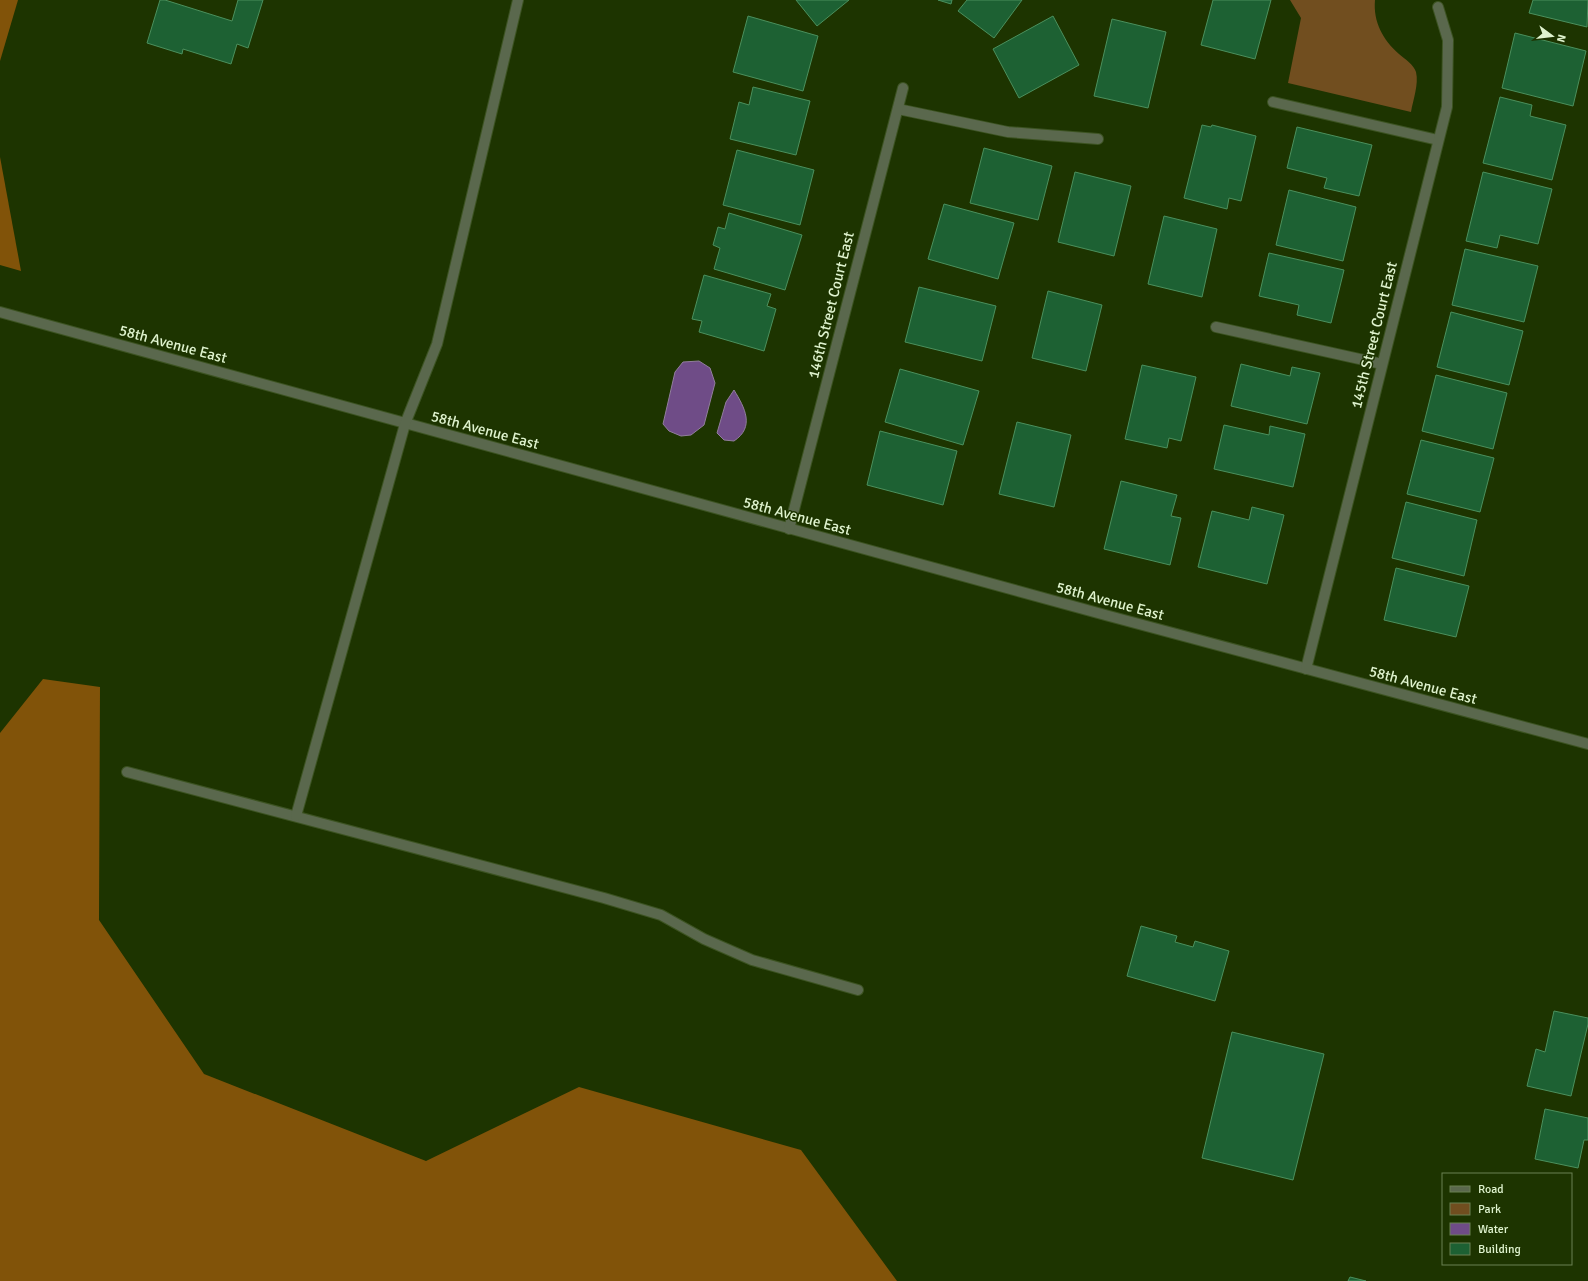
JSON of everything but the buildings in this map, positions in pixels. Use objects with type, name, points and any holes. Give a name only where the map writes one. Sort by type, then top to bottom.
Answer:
[{"type":"street","points":[[296,816],[405,424],[437,344],[518,0]]},
{"type":"street","name":"145th Street Court East","points":[[1306,669],[1447,107],[1448,40],[1438,7]]},
{"type":"street","name":"146th Street Court East","points":[[789,529],[903,88]]},
{"type":"street","points":[[1273,102],[1438,140]]},
{"type":"street","points":[[898,109],[1008,132],[1098,139]]},
{"type":"street","name":"58th Avenue East","points":[[0,312],[789,529],[1588,744]]},
{"type":"street","points":[[1216,327],[1382,364]]},
{"type":"street","points":[[127,772],[604,898],[661,915],[704,939],[752,960],[858,990]]},
{"type":"green space","points":[[1290,0],[1375,0],[1377,23],[1380,30],[1393,49],[1415,69],[1416,72],[1416,87],[1411,112],[1288,83],[1301,18]]},
{"type":"shaded area","points":[[0,0],[18,0],[0,61]]},
{"type":"shaded area","points":[[0,157],[21,271],[0,265]]},
{"type":"shaded area","points":[[43,679],[100,687],[99,920],[204,1074],[426,1161],[579,1087],[801,1150],[897,1281],[0,1281],[0,733]]},
{"type":"water","points":[[699,361],[710,368],[715,383],[704,425],[691,435],[681,436],[669,431],[663,424],[675,372],[683,362]]},
{"type":"water","points":[[734,390],[742,404],[746,417],[746,423],[740,436],[734,441],[724,440],[717,433],[726,402]]}]
